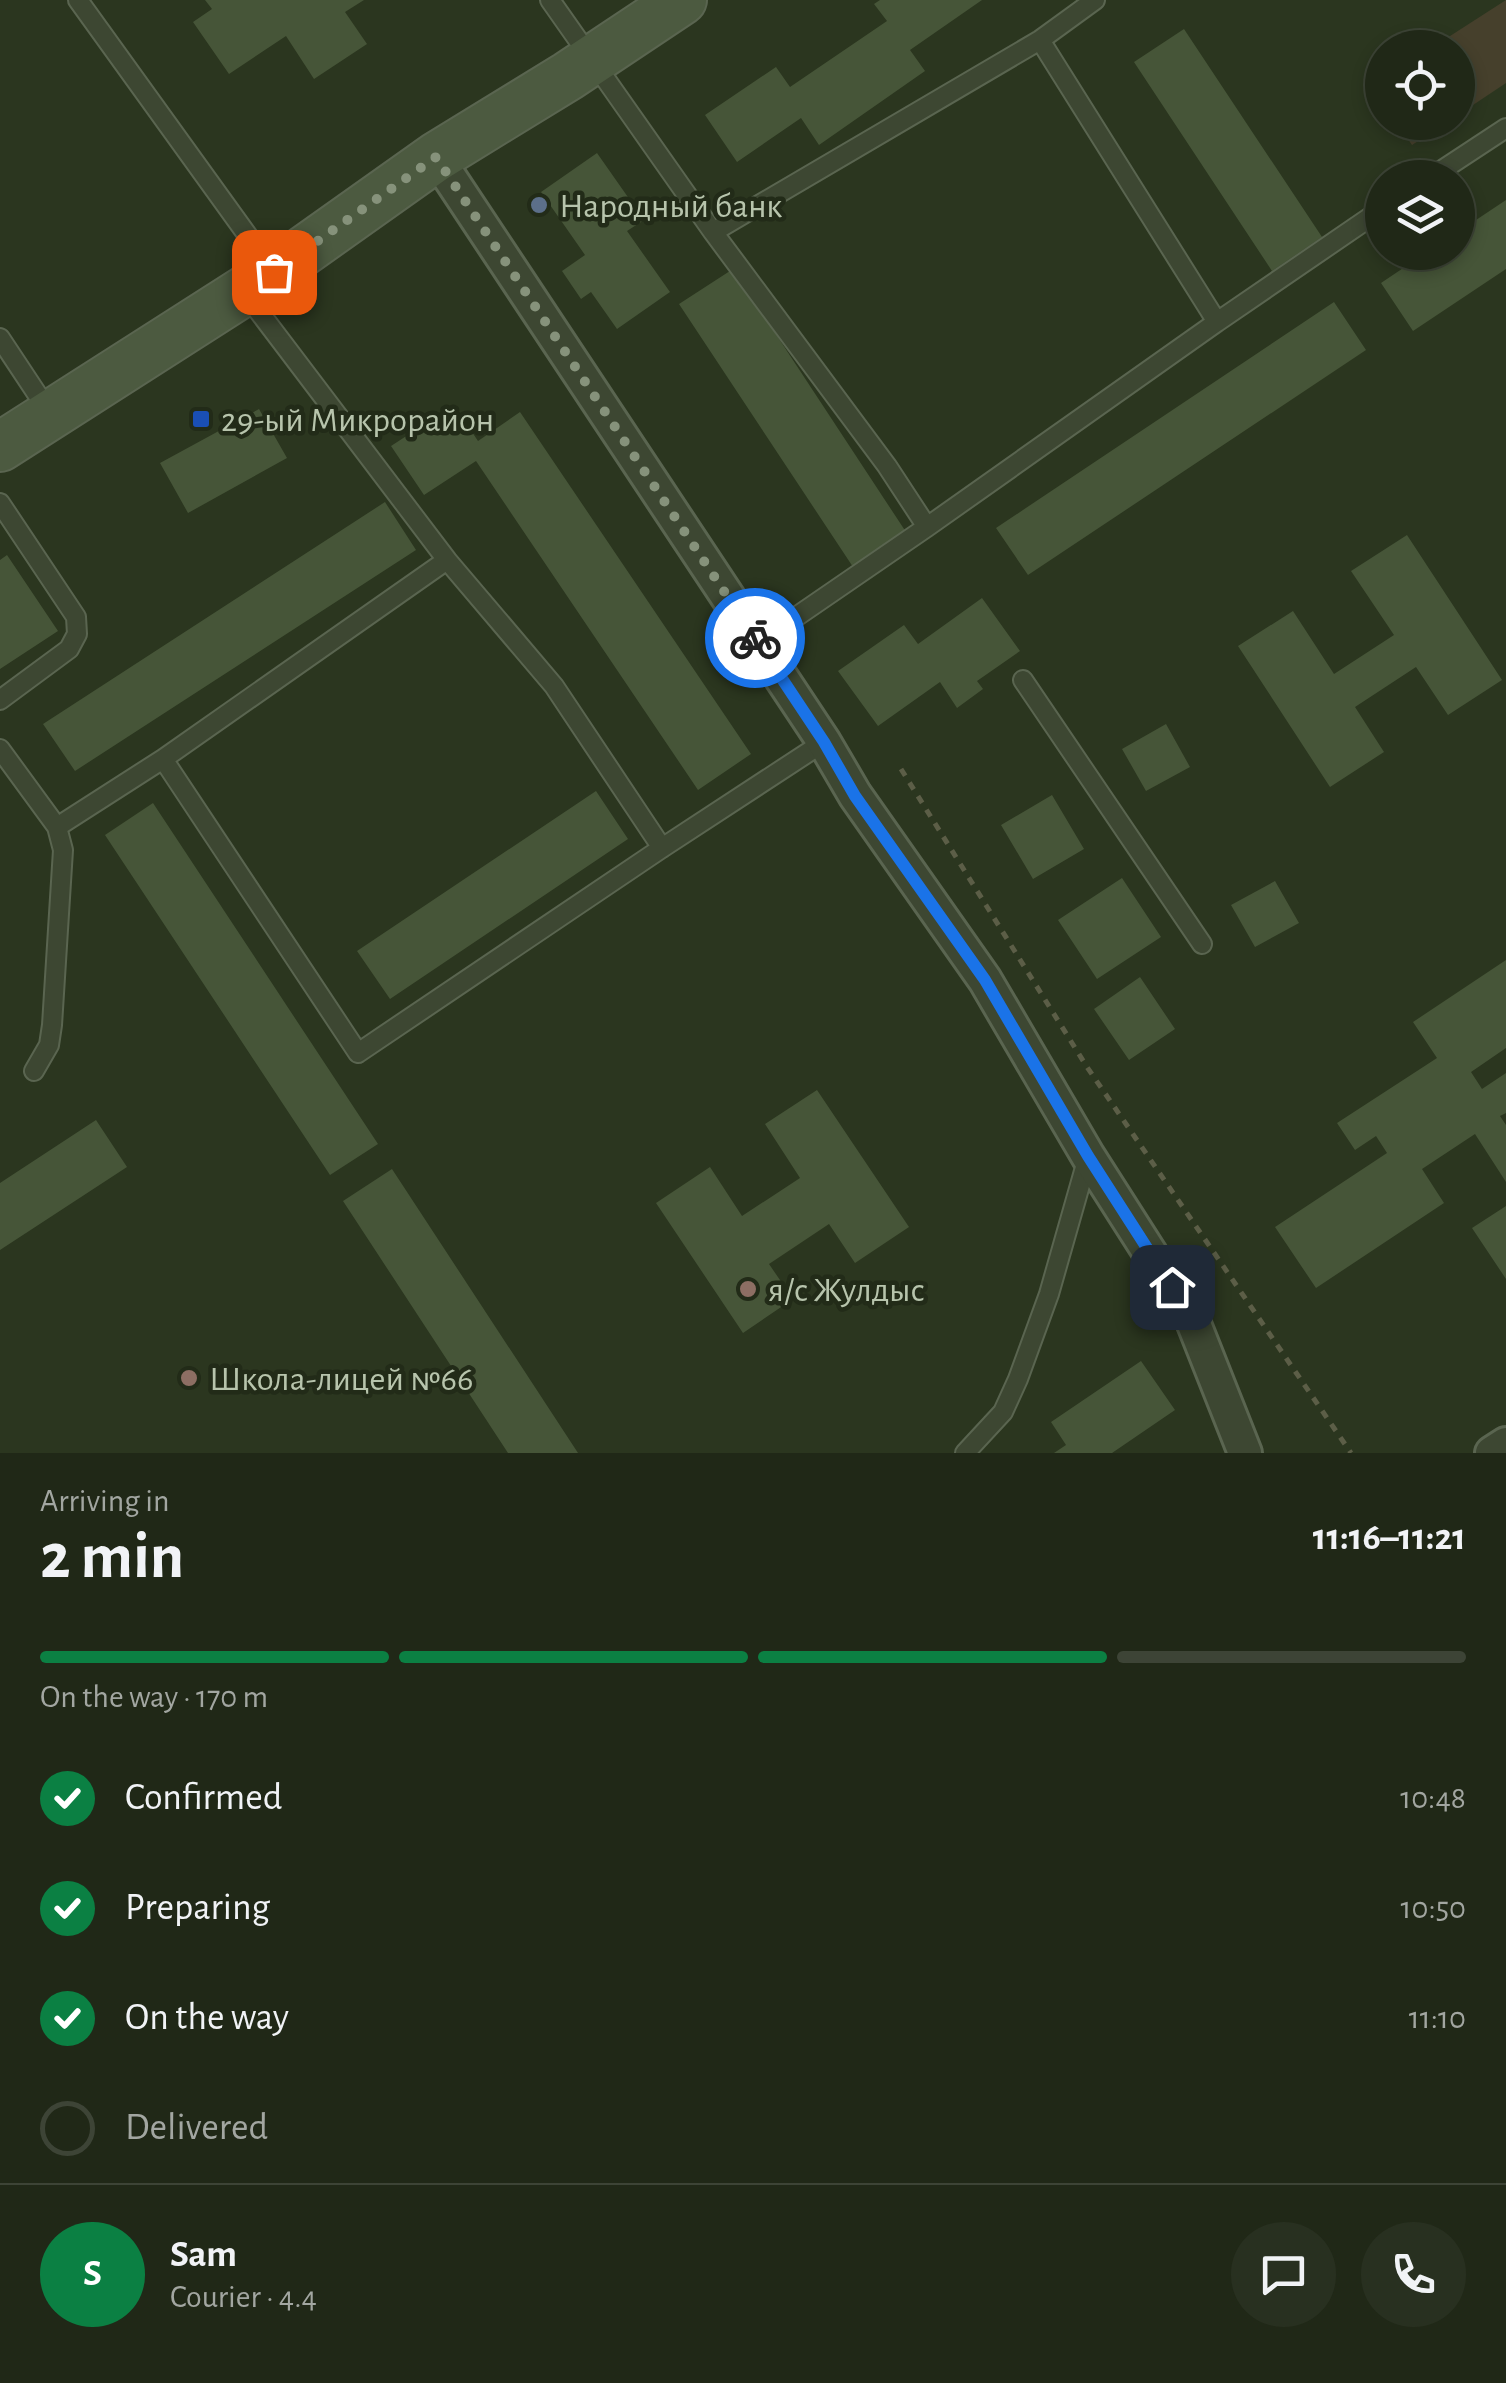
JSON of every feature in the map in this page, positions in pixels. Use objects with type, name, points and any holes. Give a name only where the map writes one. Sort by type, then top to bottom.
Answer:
[{"type":"main road","points":[[0,447],[259,282],[436,157],[682,0]]},
{"type":"street","points":[[436,157],[824,742],[855,796],[985,980],[1088,1156],[1192,1319],[1245,1453]]},
{"type":"street","points":[[1492,1453],[1506,1444]]},
{"type":"lane","points":[[78,0],[259,282],[447,560],[554,686],[662,848]]},
{"type":"lane","points":[[550,0],[928,527]]},
{"type":"lane","points":[[713,232],[1040,40],[1095,0]]},
{"type":"lane","points":[[1040,40],[1217,322]]},
{"type":"lane","points":[[1457,160],[1506,128]]},
{"type":"lane","points":[[758,642],[1365,221]]},
{"type":"lane","points":[[0,338],[51,416]]},
{"type":"lane","points":[[0,503],[76,616],[77,634],[69,649],[0,700]]},
{"type":"lane","points":[[57,826],[163,759],[447,560]]},
{"type":"lane","points":[[1023,680],[1202,944]]},
{"type":"lane","points":[[163,759],[358,1053],[824,742]]},
{"type":"lane","points":[[0,749],[57,826],[63,850],[52,1024],[48,1045],[34,1071]]},
{"type":"lane","points":[[966,1453],[1003,1412],[1018,1379],[1049,1294],[1088,1156]]},
{"type":"path","points":[[900,769],[1087,1067],[1351,1453]]},
{"type":"shaded area","points":[[1506,0],[1506,83],[1475,104],[1475,30],[1459,30]]},
{"type":"building","points":[[205,0],[364,0],[345,12],[367,44],[314,79],[286,36],[229,74],[193,22],[212,9]]},
{"type":"building","points":[[880,0],[982,0],[910,50],[925,71],[819,145],[801,118],[737,162],[705,115],[776,67],[790,87],[887,21],[874,4]]},
{"type":"building","points":[[1184,29],[1322,237],[1272,271],[1134,62]]},
{"type":"building","points":[[597,153],[644,220],[627,231],[670,292],[617,329],[591,292],[581,299],[562,271],[585,255],[541,192]]},
{"type":"building","points":[[1506,200],[1506,269],[1413,331],[1381,283],[1400,270],[1475,270],[1475,221]]},
{"type":"building","points":[[733,269],[906,532],[853,567],[679,304]]},
{"type":"building","points":[[1334,302],[1366,350],[1028,575],[996,528]]},
{"type":"building","points":[[454,405],[478,441],[520,412],[751,754],[698,790],[476,461],[424,495],[391,446]]},
{"type":"building","points":[[259,409],[287,458],[188,513],[160,463]]},
{"type":"building","points":[[385,502],[416,550],[75,771],[43,724]]},
{"type":"building","points":[[1407,535],[1502,680],[1448,715],[1416,667],[1355,707],[1384,752],[1330,787],[1238,646],[1293,611],[1334,674],[1394,635],[1351,571]]},
{"type":"building","points":[[7,555],[58,631],[0,669],[0,560]]},
{"type":"building","points":[[982,598],[1020,651],[977,681],[983,689],[957,708],[940,682],[878,726],[838,671],[904,625],[918,644]]},
{"type":"building","points":[[1166,724],[1190,767],[1146,791],[1122,749]]},
{"type":"building","points":[[596,791],[628,839],[390,999],[357,951]]},
{"type":"building","points":[[1052,795],[1084,849],[1033,879],[1001,825]]},
{"type":"building","points":[[153,803],[378,1144],[330,1175],[105,835]]},
{"type":"building","points":[[1122,878],[1161,937],[1097,979],[1058,920]]},
{"type":"building","points":[[1275,881],[1299,923],[1255,947],[1231,905]]},
{"type":"building","points":[[1506,960],[1506,1048],[1471,1072],[1482,1089],[1506,1073],[1506,1113],[1500,1116],[1506,1125],[1506,1182],[1475,1134],[1422,1169],[1444,1203],[1316,1288],[1275,1227],[1387,1153],[1376,1136],[1355,1150],[1337,1123],[1437,1058],[1413,1022]]},
{"type":"building","points":[[1140,977],[1175,1029],[1129,1060],[1094,1009]]},
{"type":"building","points":[[817,1090],[909,1227],[855,1263],[829,1224],[769,1264],[793,1299],[743,1333],[656,1203],[710,1167],[742,1216],[800,1178],[765,1124]]},
{"type":"building","points":[[96,1120],[127,1167],[0,1250],[0,1183]]},
{"type":"building","points":[[392,1169],[578,1453],[508,1453],[343,1201]]},
{"type":"building","points":[[1506,1206],[1506,1279],[1472,1228]]},
{"type":"building","points":[[1141,1361],[1175,1410],[1112,1453],[1054,1453],[1066,1445],[1051,1422]]},
{"type":"way so far","points":[[274,272],[436,157],[755,638]]},
{"type":"place","name":"Народный банк","points":[[539,205]]},
{"type":"place","name":"29-ый Микрорайон","points":[[201,419]]},
{"type":"place","name":"я/c Жулдыс","points":[[748,1289]]},
{"type":"place","name":"Школа-лицей №66","points":[[189,1378]]},
{"type":"route","points":[[755,638],[855,796],[985,980],[1088,1156],[1172,1287]]}]
